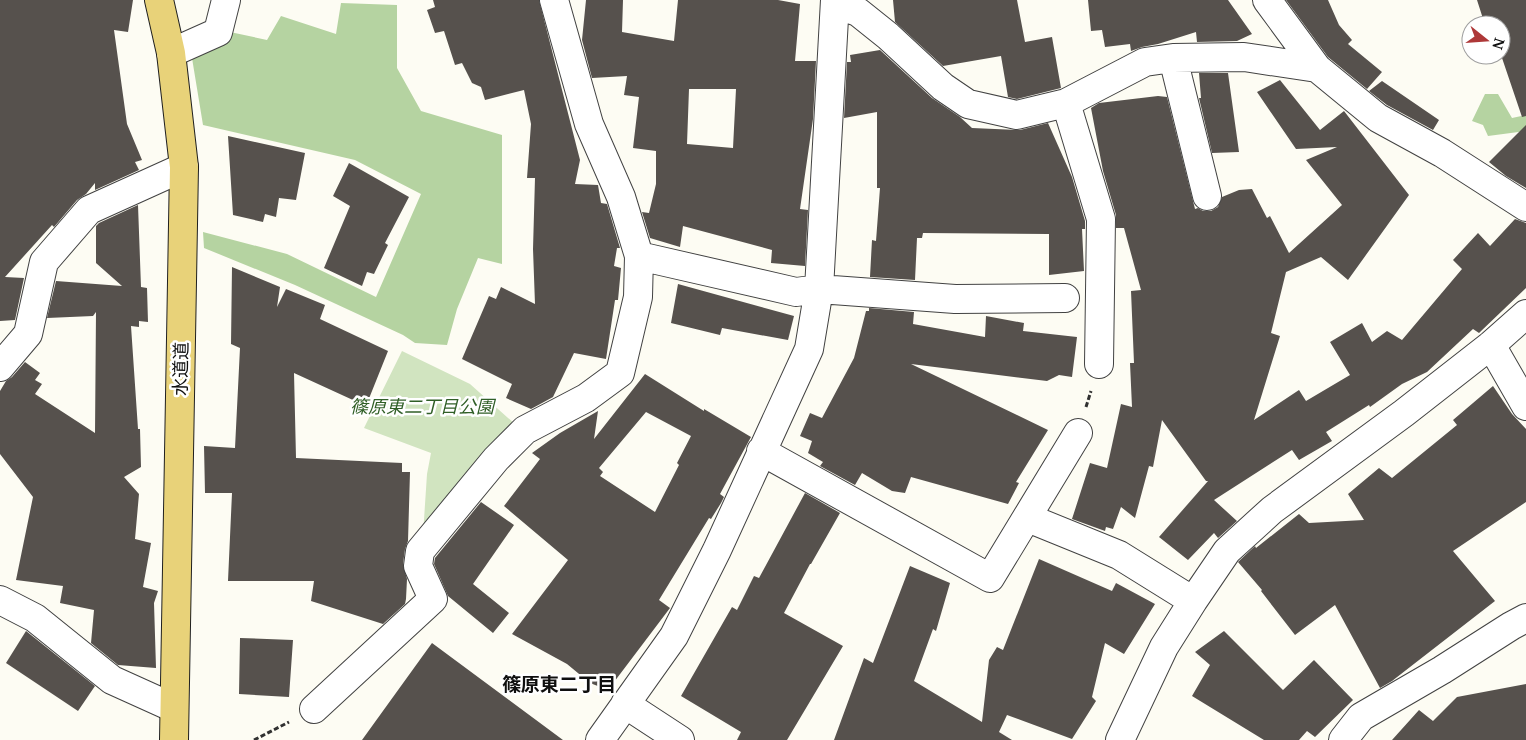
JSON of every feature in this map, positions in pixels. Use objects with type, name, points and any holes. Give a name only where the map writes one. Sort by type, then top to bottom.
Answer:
[{"type":"main road","name":"水道道","points":[[159,0],[171,53],[184,167],[174,740]]},
{"type":"street","points":[[171,53],[218,32],[226,0]]},
{"type":"street","points":[[314,709],[433,599],[418,566],[420,551],[496,459],[525,430],[586,398],[620,373],[638,297],[639,256],[620,197],[589,124],[554,0]]},
{"type":"street","points":[[1267,0],[1316,68],[1378,118],[1492,183],[1526,207]]},
{"type":"street","points":[[600,740],[674,636],[717,550],[809,348],[818,289],[835,2],[858,12],[888,36],[943,87],[968,104],[1017,115],[1066,103],[1145,62],[1173,58],[1244,57],[1316,68]]},
{"type":"street","points":[[1173,58],[1207,196]]},
{"type":"street","points":[[1066,103],[1101,220],[1099,364]]},
{"type":"street","points":[[0,367],[28,334],[44,262],[89,210],[184,167]]},
{"type":"street","points":[[639,256],[796,292],[818,289],[955,299],[1065,298]]},
{"type":"street","points":[[1120,740],[1164,647],[1193,601],[1228,552],[1272,510],[1404,413],[1491,345],[1526,314]]},
{"type":"street","points":[[1491,345],[1526,406]]},
{"type":"street","points":[[761,451],[990,578],[1078,434]]},
{"type":"street","points":[[1028,518],[1119,555],[1193,601]]},
{"type":"street","points":[[0,600],[35,618],[112,680],[174,708]]},
{"type":"street","points":[[1343,740],[1361,717],[1526,618]]},
{"type":"street","points":[[625,704],[680,740]]},
{"type":"path","points":[[1078,434],[1099,364]]},
{"type":"path","points":[[254,740],[314,709]]},
{"type":"green space","points":[[341,3],[397,5],[397,68],[421,111],[502,135],[502,264],[478,258],[457,309],[447,345],[415,343],[403,335],[295,285],[204,248],[203,232],[287,254],[376,297],[421,194],[355,160],[203,125],[191,52],[230,32],[267,40],[281,16],[336,34]]},
{"type":"green space","points":[[1485,94],[1498,94],[1512,118],[1526,115],[1526,131],[1488,136],[1483,125],[1472,121]]},
{"type":"green space","name":"篠原東二丁目公園","points":[[402,351],[470,384],[516,425],[423,535],[427,474],[431,453],[364,428]]},
{"type":"building","points":[[0,0],[133,0],[128,32],[114,30],[127,124],[142,160],[135,162],[139,170],[95,190],[95,183],[86,194],[77,200],[54,227],[52,225],[5,277],[24,278],[15,320],[0,321]]},
{"type":"building","points":[[433,0],[539,0],[580,160],[575,184],[598,185],[601,203],[607,204],[620,248],[617,248],[614,266],[621,268],[618,300],[615,300],[606,359],[574,353],[553,397],[531,409],[506,398],[512,384],[462,359],[489,296],[496,299],[501,287],[535,304],[533,249],[535,178],[527,178],[531,124],[524,90],[485,100],[481,87],[472,83],[462,63],[455,65],[444,31],[435,33],[427,10],[435,7]]},
{"type":"building","points":[[586,0],[623,0],[622,32],[674,41],[678,0],[778,0],[800,4],[795,61],[816,61],[813,119],[800,209],[808,210],[805,266],[771,263],[772,250],[683,226],[680,247],[650,238],[642,212],[649,213],[656,184],[656,151],[633,148],[639,97],[624,95],[627,76],[592,78],[582,40]],"holes":[[[689,89],[736,89],[733,148],[687,144]]]},
{"type":"building","points":[[893,0],[1017,0],[1025,42],[1052,37],[1061,88],[1017,99],[1008,97],[1001,56],[943,66],[895,22]]},
{"type":"building","points":[[1088,0],[1228,0],[1252,34],[1237,41],[1197,42],[1196,32],[1131,51],[1130,44],[1105,47],[1102,30],[1091,31]]},
{"type":"building","points":[[1286,0],[1328,0],[1339,25],[1352,40],[1348,44],[1382,72],[1367,89],[1328,57]]},
{"type":"building","points":[[1477,0],[1526,0],[1526,116],[1522,117],[1504,65],[1511,65],[1511,15],[1482,15]]},
{"type":"building","points":[[880,50],[932,98],[960,117],[972,128],[1020,130],[1048,123],[1072,177],[1085,221],[1085,229],[1082,229],[1084,271],[1049,275],[1049,234],[923,233],[922,238],[917,238],[915,280],[870,277],[872,240],[876,241],[880,188],[877,188],[877,112],[844,118],[847,62],[851,62],[850,55]]},
{"type":"building","points":[[1199,73],[1228,73],[1239,152],[1212,153],[1199,98],[1201,98]]},
{"type":"building","points":[[1280,80],[1320,130],[1344,111],[1409,195],[1348,280],[1321,257],[1286,272],[1271,333],[1280,336],[1254,420],[1299,390],[1306,401],[1350,375],[1330,342],[1362,323],[1372,342],[1387,331],[1402,340],[1462,269],[1453,260],[1478,233],[1490,246],[1515,219],[1526,223],[1526,288],[1479,333],[1473,329],[1427,372],[1402,384],[1370,407],[1369,405],[1326,432],[1332,441],[1299,460],[1292,450],[1214,500],[1237,521],[1218,538],[1214,533],[1188,560],[1159,537],[1208,481],[1206,481],[1162,420],[1153,467],[1149,466],[1135,518],[1121,507],[1113,529],[1106,527],[1105,531],[1072,519],[1090,463],[1107,468],[1121,404],[1132,407],[1130,363],[1134,363],[1131,291],[1141,290],[1124,228],[1116,228],[1116,215],[1103,171],[1091,108],[1099,103],[1158,96],[1167,97],[1195,209],[1211,211],[1218,207],[1222,197],[1239,190],[1252,189],[1267,218],[1270,216],[1289,253],[1342,205],[1306,160],[1337,147],[1296,149],[1257,92]]},
{"type":"building","points":[[1382,81],[1439,120],[1433,130],[1387,105],[1369,91]]},
{"type":"building","points":[[1526,125],[1526,188],[1506,176],[1489,162]]},
{"type":"building","points":[[228,136],[305,153],[296,200],[279,198],[276,217],[265,214],[263,222],[233,215]]},
{"type":"building","points":[[349,163],[409,197],[385,243],[388,245],[374,274],[367,272],[362,286],[324,268],[350,206],[333,196]]},
{"type":"building","points":[[138,205],[141,287],[147,288],[148,322],[139,321],[139,327],[131,326],[138,429],[140,429],[141,467],[124,477],[139,494],[135,539],[151,543],[143,587],[158,591],[154,603],[156,668],[118,665],[91,643],[94,610],[60,603],[63,586],[16,580],[33,497],[0,454],[0,391],[6,381],[25,362],[40,373],[35,380],[42,384],[35,394],[95,433],[96,312],[93,316],[47,318],[56,281],[122,286],[96,263],[96,226]]},
{"type":"building","points":[[232,267],[280,287],[277,307],[286,289],[325,305],[320,319],[388,351],[366,406],[294,373],[296,458],[402,463],[402,472],[410,472],[408,541],[403,564],[407,579],[406,599],[405,604],[383,624],[311,601],[314,581],[228,581],[232,493],[205,493],[204,446],[235,448],[240,348],[231,344]]},
{"type":"building","points":[[678,284],[794,316],[788,340],[722,328],[720,335],[671,323]]},
{"type":"building","points":[[869,308],[914,312],[913,324],[985,337],[986,316],[1024,323],[1023,331],[1077,337],[1072,377],[1059,375],[1047,381],[911,364],[1048,430],[1016,482],[1019,483],[1008,504],[911,477],[905,493],[892,491],[862,473],[855,485],[820,466],[823,462],[808,453],[812,441],[800,436],[810,413],[822,418],[854,358],[866,311],[869,311]]},
{"type":"building","points":[[645,374],[704,411],[704,409],[751,437],[720,494],[724,497],[721,503],[711,519],[709,518],[659,600],[670,608],[608,690],[590,683],[567,664],[512,634],[568,560],[504,506],[540,459],[532,453],[560,433],[598,411],[594,439]],"holes":[[[646,412],[691,436],[677,463],[679,465],[655,512],[600,476],[603,472],[599,468]]]},
{"type":"building","points":[[1493,386],[1512,414],[1526,429],[1526,502],[1453,551],[1495,601],[1392,681],[1380,688],[1335,605],[1295,635],[1262,590],[1238,562],[1255,546],[1256,548],[1299,514],[1309,523],[1364,520],[1348,494],[1379,468],[1392,478],[1457,425],[1453,420]]},
{"type":"building","points":[[805,493],[840,513],[784,613],[843,646],[787,740],[737,740],[741,732],[681,696],[732,607],[737,610],[754,576],[759,578]]},
{"type":"building","points":[[481,502],[514,525],[473,584],[509,613],[493,633],[448,596],[434,564],[435,558]]},
{"type":"building","points":[[1039,559],[1112,591],[1116,583],[1155,604],[1124,654],[1105,643],[1092,697],[1096,701],[1072,739],[1007,715],[999,732],[1012,740],[834,740],[864,658],[873,663],[910,566],[950,583],[936,631],[933,629],[914,681],[982,722],[989,660],[997,647],[1003,650]]},
{"type":"building","points":[[26,631],[95,686],[78,711],[6,663]]},
{"type":"building","points":[[1224,631],[1283,690],[1314,660],[1353,700],[1315,737],[1307,731],[1299,740],[1264,740],[1192,696],[1210,665],[1195,652]]},
{"type":"building","points":[[240,638],[293,640],[289,697],[239,694]]},
{"type":"building","points":[[432,643],[563,740],[362,740]]},
{"type":"building","points":[[1526,684],[1526,740],[1392,740],[1419,710],[1433,721],[1457,697]]},
{"type":"district","name":"篠原東二丁目","points":[[559,684]]}]
